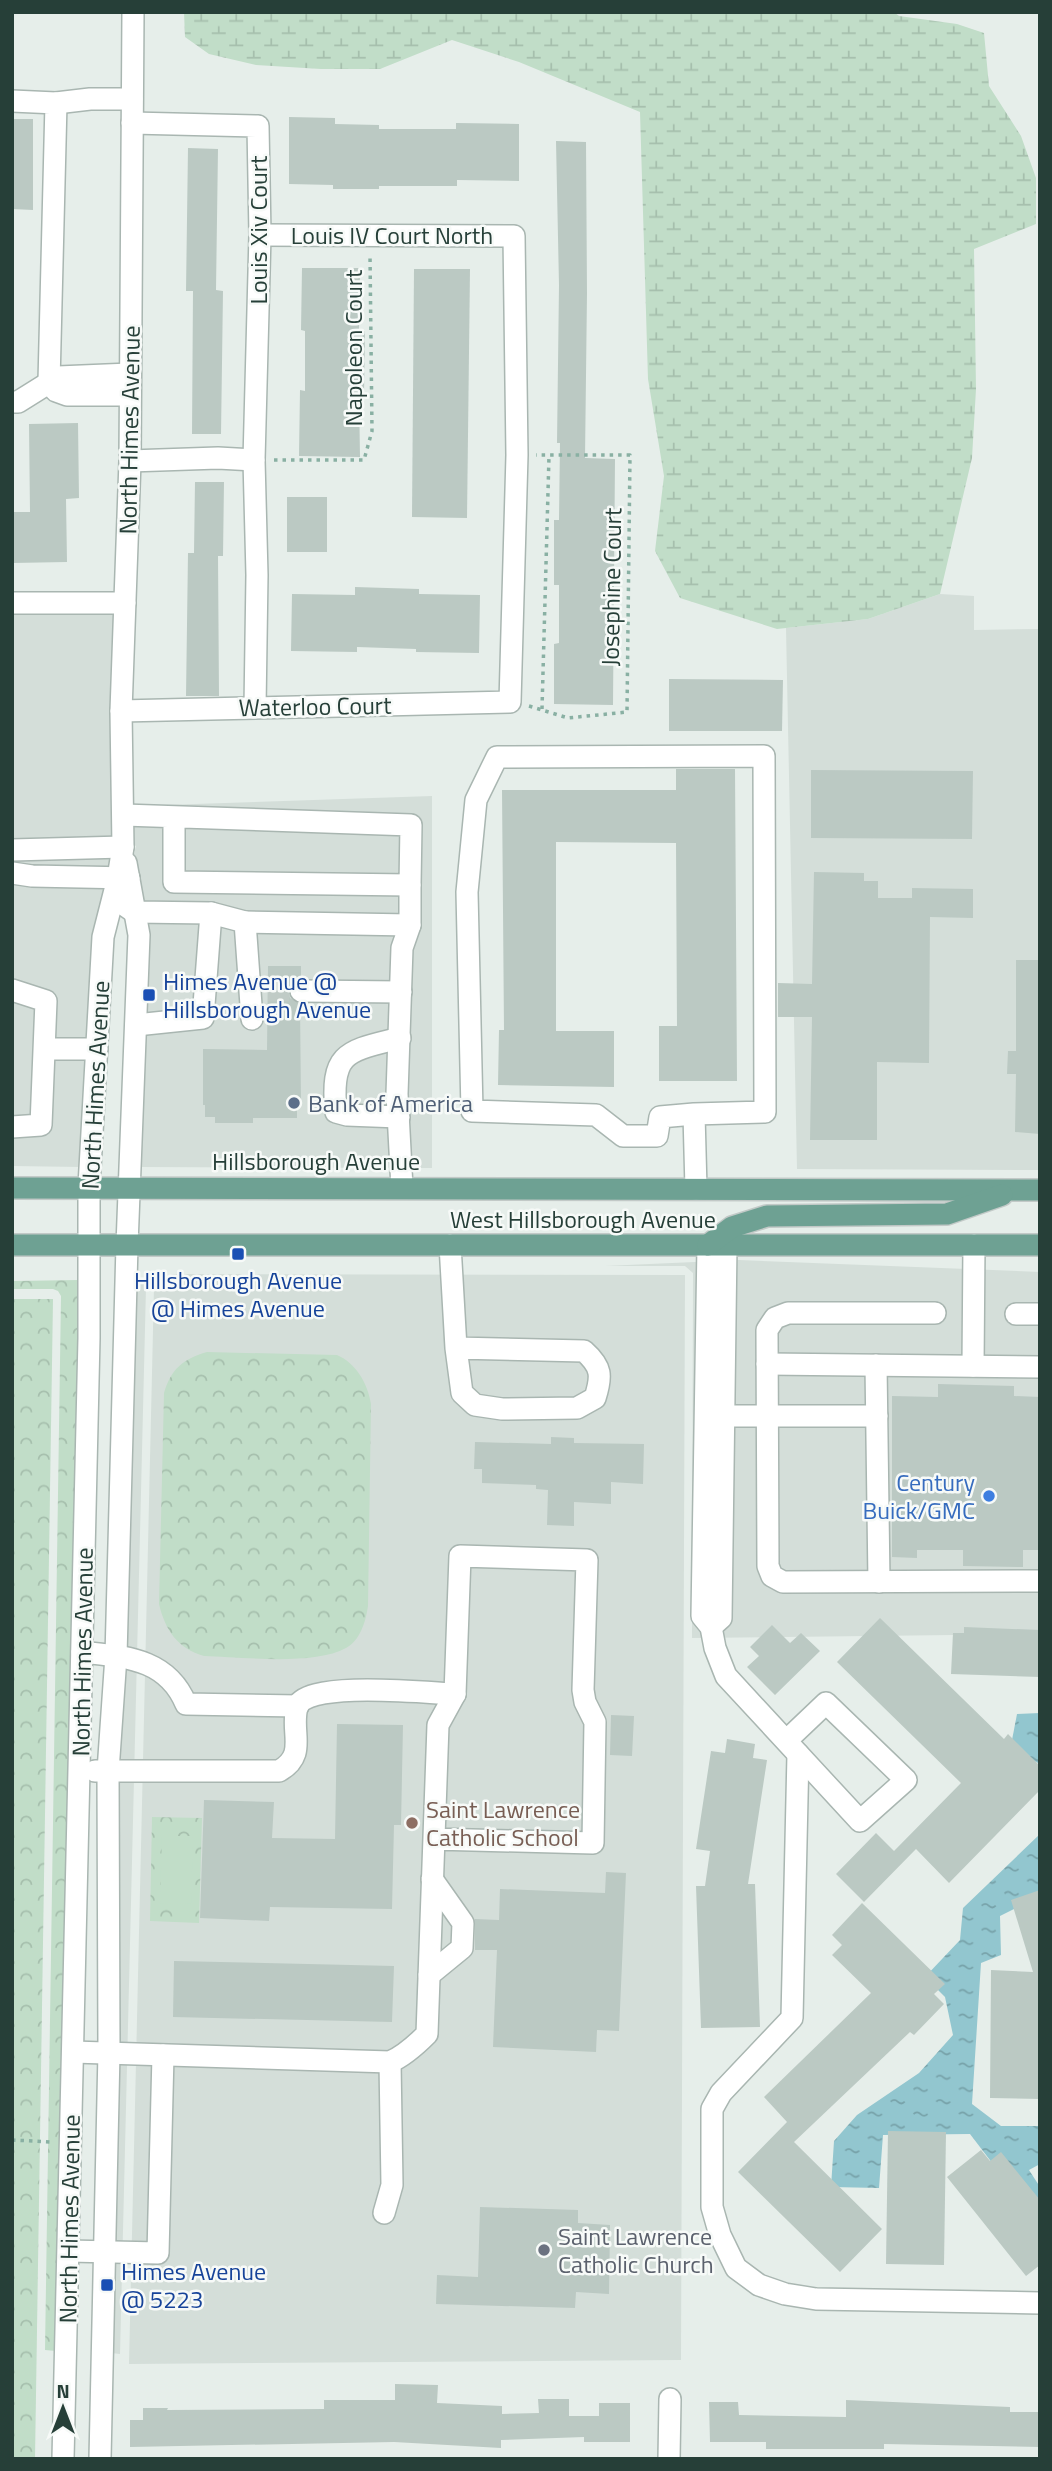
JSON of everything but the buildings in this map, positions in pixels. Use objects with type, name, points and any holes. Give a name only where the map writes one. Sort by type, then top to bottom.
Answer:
[{"type":"main road","name":"Hillsborough Avenue","points":[[12,1188],[130,1186],[620,1189]]},
{"type":"main road","name":"West Hillsborough Avenue","points":[[620,1189],[1040,1190]]},
{"type":"main road","points":[[717,1245],[732,1227],[767,1216],[947,1214],[1017,1189]]},
{"type":"main road","points":[[12,1245],[127,1245]]},
{"type":"main road","name":"West Hillsborough Avenue","points":[[127,1245],[1040,1245]]},
{"type":"street","name":"North Himes Avenue","points":[[63,2459],[89,1338],[89,1186],[103,937],[120,885],[124,815],[121,711],[130,461],[134,12]]},
{"type":"street","points":[[12,101],[56,103],[90,99],[132,99]]},
{"type":"street","points":[[56,103],[49,382],[57,391],[67,395],[130,385]]},
{"type":"street","name":"Louis Xiv Court","points":[[132,123],[258,126],[260,235],[254,460],[256,708]]},
{"type":"street","name":"Louis IV Court North","points":[[260,235],[514,236],[517,455]]},
{"type":"street","points":[[12,402],[18,402],[49,382]]},
{"type":"street","points":[[510,702],[517,455]]},
{"type":"street","points":[[130,461],[218,458],[254,460]]},
{"type":"street","points":[[12,603],[125,603]]},
{"type":"street","name":"Waterloo Court","points":[[121,711],[510,702]]},
{"type":"street","points":[[764,756],[765,1112],[694,1114],[660,1117],[657,1136],[623,1136],[596,1115],[472,1111],[467,892],[476,800],[497,757],[764,756]]},
{"type":"street","points":[[124,815],[411,825],[410,925],[402,948],[398,1117],[402,1188]]},
{"type":"street","points":[[174,818],[174,882],[410,885]]},
{"type":"street","points":[[12,850],[123,847]]},
{"type":"street","points":[[12,873],[120,885],[134,912],[211,913],[245,922],[410,925]]},
{"type":"street","name":"North Himes Avenue","points":[[100,2459],[108,2052],[108,1771],[116,1656],[127,1245],[139,935],[134,912]]},
{"type":"street","points":[[135,1025],[203,1018],[211,913]]},
{"type":"street","points":[[245,922],[259,991],[252,1019]]},
{"type":"street","points":[[12,990],[46,1001],[41,1125],[12,1128]]},
{"type":"street","points":[[301,991],[401,992]]},
{"type":"street","points":[[398,1117],[347,1115],[337,1112],[336,1071],[346,1057],[360,1048],[400,1038]]},
{"type":"street","points":[[45,1054],[97,1055]]},
{"type":"street","points":[[694,1114],[696,1189]]},
{"type":"street","points":[[450,1245],[456,1348],[462,1393],[475,1405],[502,1409],[577,1408],[595,1398],[601,1380],[596,1362],[584,1351],[456,1348]]},
{"type":"street","points":[[717,1245],[714,1416],[721,1618],[711,1627],[715,1648],[726,1676],[792,1748],[860,1821],[906,1780],[826,1703],[792,1748],[792,2018],[721,2093],[712,2109],[712,2207],[720,2235],[736,2268],[759,2285],[785,2294],[816,2299],[1040,2303]]},
{"type":"street","points":[[973,1366],[974,1245]]},
{"type":"street","points":[[935,1313],[788,1313],[775,1318],[767,1330],[768,1566],[772,1576],[783,1582],[1040,1581]]},
{"type":"street","points":[[1016,1314],[1040,1314]]},
{"type":"street","points":[[767,1364],[1040,1367]]},
{"type":"street","points":[[876,1365],[880,1582]]},
{"type":"street","points":[[714,1416],[877,1416]]},
{"type":"street","points":[[73,2052],[390,2062],[427,2034],[438,1725],[455,1694],[460,1556],[587,1560],[583,1690],[585,1702],[595,1722],[593,1843],[434,1839]]},
{"type":"street","points":[[82,1652],[116,1656],[153,1667],[179,1687],[186,1704],[298,1706]]},
{"type":"street","points":[[79,1771],[279,1771],[295,1758],[298,1706],[306,1697],[342,1690],[455,1694]]},
{"type":"street","points":[[400,1692],[421,1703],[438,1725]]},
{"type":"street","points":[[429,1975],[462,1948],[463,1923],[432,1879]]},
{"type":"street","points":[[69,2250],[158,2253],[163,2055]]},
{"type":"street","points":[[384,2213],[392,2185],[390,2062]]},
{"type":"street","points":[[669,2459],[670,2399]]},
{"type":"path","name":"Napoleon Court","points":[[254,460],[364,460],[372,431],[370,236]]},
{"type":"path","name":"Josephine Court","points":[[510,702],[568,718],[627,712],[630,455],[517,455]]},
{"type":"path","points":[[542,709],[549,455]]},
{"type":"path","points":[[12,2140],[51,2142]]},
{"type":"shaded area","points":[[940,594],[974,596],[974,630],[1040,629],[1040,1170],[797,1169],[786,628],[868,619]]},
{"type":"shaded area","points":[[115,596],[114,844],[81,1167],[12,1166],[12,597]]},
{"type":"shaded area","points":[[432,796],[432,1168],[141,1167],[148,935],[134,854],[136,846],[133,806]]},
{"type":"shaded area","points":[[739,1260],[1040,1272],[1040,1634],[692,1638],[693,1273],[685,1266],[605,1266]]},
{"type":"shaded area","name":"Saint Lawrence Catholic School","points":[[172,1274],[685,1275],[681,2360],[129,2364],[154,1287]]},
{"type":"shaded area","points":[[136,1279],[150,1279],[146,1287],[120,2354],[111,2353],[118,1771],[127,1646]]},
{"type":"green space","points":[[184,12],[894,12],[899,16],[957,24],[984,33],[989,86],[1021,136],[1036,178],[1036,224],[974,249],[976,389],[972,458],[940,594],[868,619],[777,629],[680,598],[655,551],[664,476],[648,379],[640,112],[519,62],[452,40],[380,69],[256,65],[209,54],[185,37]]},
{"type":"green space","points":[[79,1280],[80,1338],[56,2351],[45,2350],[61,1296],[53,1289],[12,1289],[12,1281]]},
{"type":"green space","points":[[12,1299],[53,1299],[35,2459],[12,2459]]},
{"type":"green space","points":[[207,1352],[337,1355],[350,1363],[364,1382],[371,1404],[368,1606],[359,1636],[346,1648],[332,1654],[297,1659],[204,1656],[180,1643],[165,1622],[159,1604],[164,1393],[170,1377],[179,1366]]},
{"type":"green space","points":[[152,1817],[202,1818],[199,1923],[150,1921]]},
{"type":"green space","points":[[162,1836],[193,1836],[191,1904],[160,1903]]},
{"type":"water","points":[[1040,1713],[1040,1764],[1016,1752],[1012,1740],[1017,1714]]},
{"type":"water","points":[[1040,1834],[1040,1896],[1000,1916],[1001,1955],[981,1963],[972,2104],[1001,2126],[1040,2126],[1040,2164],[1029,2170],[1040,2187],[1040,2199],[1033,2203],[1009,2185],[970,2134],[883,2135],[879,2188],[831,2187],[834,2141],[857,2115],[919,2073],[953,2035],[945,1997],[925,1977],[960,1940],[963,1908]]},
{"type":"tunnel","points":[[268,991],[301,991]]},
{"type":"place","name":"Himes Avenue @ Hillsborough Avenue","points":[[149,995]]},
{"type":"place","name":"Bank of America","points":[[294,1103]]},
{"type":"place","name":"Hillsborough Avenue @ Himes Avenue","points":[[238,1254]]},
{"type":"place","name":"Century Buick/GMC","points":[[989,1496]]},
{"type":"place","name":"Saint Lawrence Catholic School","points":[[412,1823]]},
{"type":"place","name":"Saint Lawrence Catholic Church","points":[[544,2250]]},
{"type":"place","name":"Himes Avenue @ 5223","points":[[107,2285]]}]
